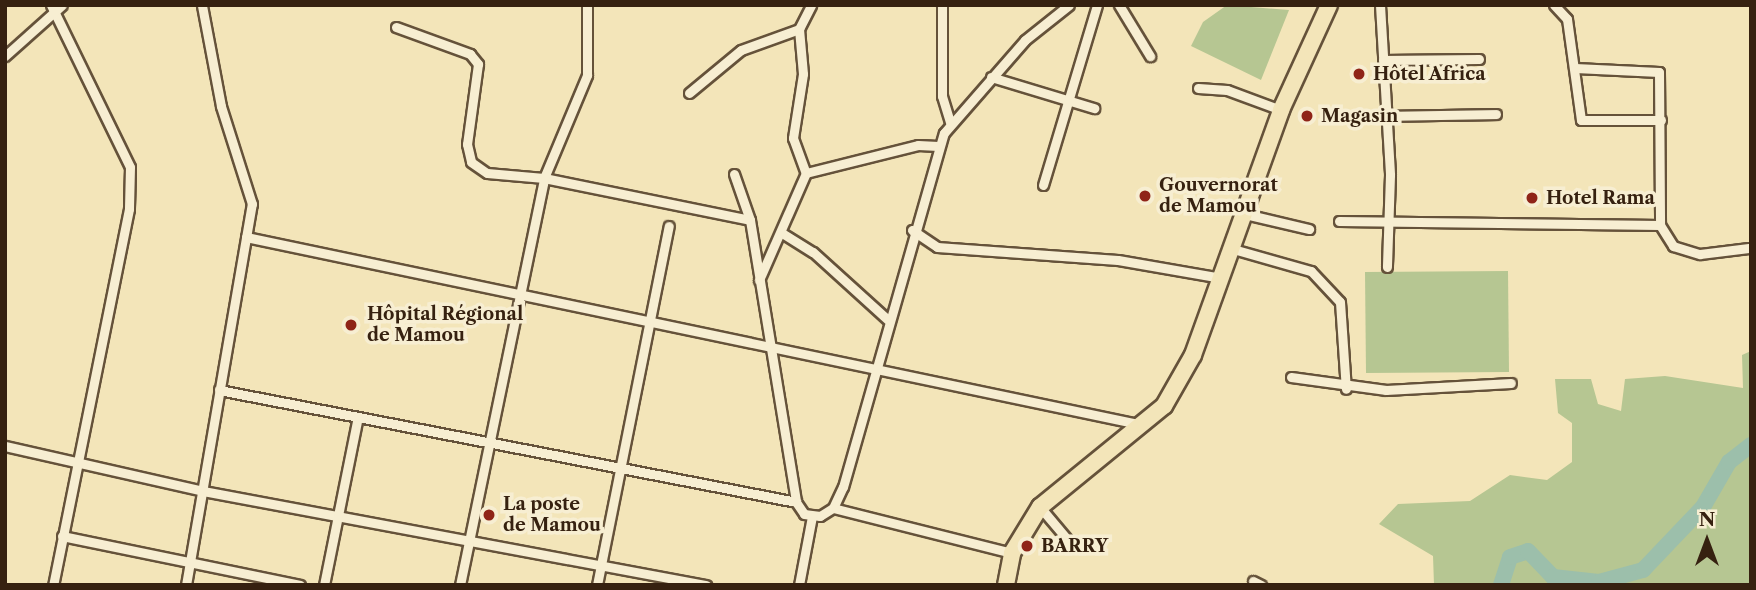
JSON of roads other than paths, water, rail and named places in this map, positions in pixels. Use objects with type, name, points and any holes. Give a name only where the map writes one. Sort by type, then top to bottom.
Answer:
[{"type":"highway","points":[[1006,585],[1013,553],[1040,507],[1164,406],[1193,355],[1281,110],[1329,5]]},
{"type":"street","points":[[5,56],[52,9],[62,5]]},
{"type":"street","points":[[186,585],[253,204],[221,106],[202,5]]},
{"type":"street","points":[[460,585],[544,178],[587,75],[587,5]]},
{"type":"street","points":[[758,282],[782,233],[806,173],[793,138],[803,74],[799,29],[811,5]]},
{"type":"street","points":[[942,5],[942,96],[950,123]]},
{"type":"street","points":[[833,508],[938,146],[950,123],[991,77],[1069,5]]},
{"type":"street","points":[[1043,185],[1065,98],[1097,5]]},
{"type":"street","points":[[1119,5],[1150,56]]},
{"type":"street","points":[[1380,5],[1387,267]]},
{"type":"street","points":[[1557,6],[1567,19],[1581,120],[1661,120]]},
{"type":"street","points":[[52,9],[131,167],[129,209],[75,464],[53,585]]},
{"type":"street","points":[[396,27],[470,54],[478,64],[467,144],[471,162],[503,179],[544,178],[750,220]]},
{"type":"street","points":[[689,93],[741,50],[799,29]]},
{"type":"street","points":[[1383,60],[1479,59]]},
{"type":"street","points":[[1575,68],[1655,69],[1661,120],[1660,225],[1673,246],[1691,251],[1749,248]]},
{"type":"street","points":[[991,77],[1094,108]]},
{"type":"street","points":[[1198,88],[1227,90],[1281,110]]},
{"type":"street","points":[[1385,116],[1496,114]]},
{"type":"street","points":[[806,173],[918,145],[938,146]]},
{"type":"street","points":[[734,174],[750,220],[766,347],[796,502]]},
{"type":"street","points":[[1245,214],[1309,229]]},
{"type":"street","points":[[1339,221],[1387,226],[1660,225]]},
{"type":"street","points":[[597,585],[669,226]]},
{"type":"street","points":[[912,230],[937,247],[1118,260],[1221,278]]},
{"type":"street","points":[[782,233],[813,252],[887,319]]},
{"type":"street","points":[[246,237],[1143,425]]},
{"type":"street","points":[[1233,249],[1311,271],[1340,302],[1346,389]]},
{"type":"street","points":[[1291,377],[1346,389],[1511,383]]},
{"type":"street","points":[[219,390],[796,502],[812,516]]},
{"type":"street","points":[[324,585],[358,417]]},
{"type":"street","points":[[5,446],[203,491],[706,585]]},
{"type":"street","points":[[1040,507],[1067,539]]},
{"type":"street","points":[[812,516],[833,508],[1013,553]]},
{"type":"street","points":[[799,585],[812,516]]},
{"type":"street","points":[[62,536],[300,585]]},
{"type":"waterway","points":[[1501,585],[1510,557],[1528,551],[1553,577],[1599,582],[1643,570],[1703,507],[1729,462],[1751,445]]},
{"type":"place","name":"Hôtel Africa","points":[[1359,74]]},
{"type":"place","name":"Magasin","points":[[1307,116]]},
{"type":"place","name":"Gouvernorat de Mamou","points":[[1145,196]]},
{"type":"place","name":"Hotel Rama","points":[[1532,198]]},
{"type":"place","name":"Hôpital Régional de Mamou","points":[[351,325]]},
{"type":"place","name":"La poste de Mamou","points":[[489,515]]},
{"type":"place","name":"BARRY","points":[[1027,546]]}]
